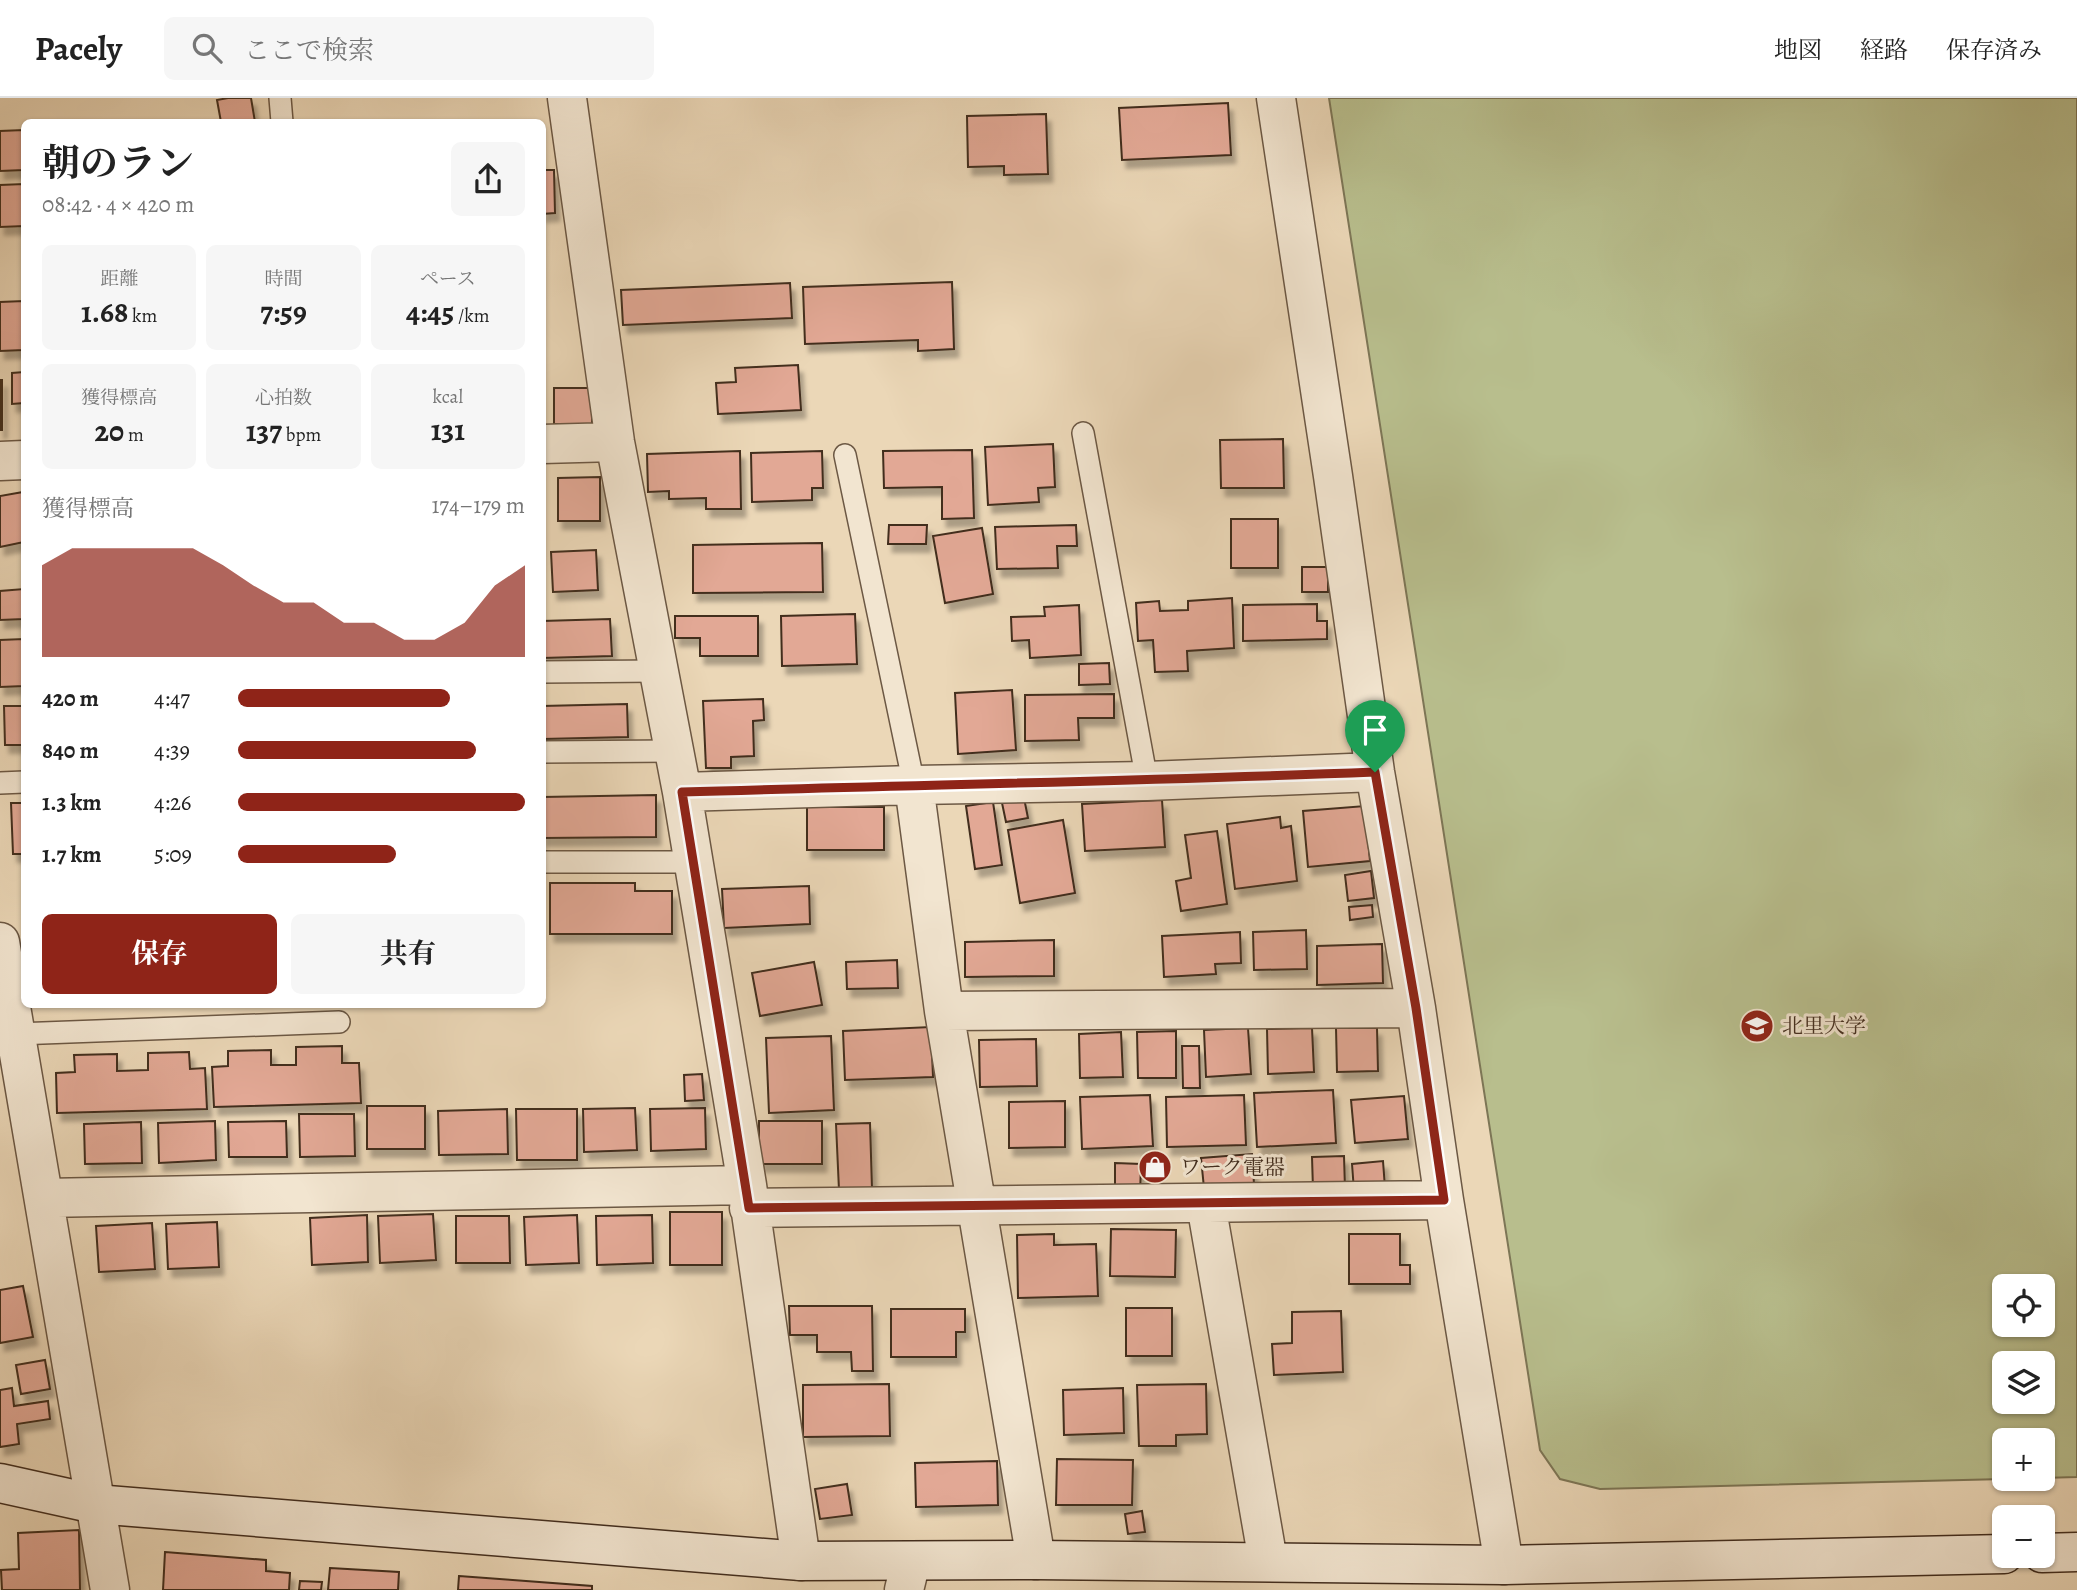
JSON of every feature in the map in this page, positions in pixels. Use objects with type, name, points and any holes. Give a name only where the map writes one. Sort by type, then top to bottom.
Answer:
[{"type":"street","points":[[567,98],[615,442],[682,792],[748,1197],[801,1562]]},
{"type":"street","points":[[1276,98],[1375,772],[1416,1008],[1444,1200],[1504,1565]]},
{"type":"street","points":[[546,444],[615,442]]},
{"type":"street","points":[[0,461],[21,460]]},
{"type":"street","points":[[682,792],[1147,781],[1375,772]]},
{"type":"street","points":[[914,785],[944,1011],[1036,1560]]},
{"type":"street","points":[[0,942],[110,1590]]},
{"type":"street","points":[[944,1011],[1416,1008]]},
{"type":"street","points":[[44,1198],[748,1197],[976,1206],[1444,1200]]},
{"type":"street","points":[[1206,1204],[1268,1562]]},
{"type":"street","points":[[0,1483],[95,1504],[801,1562],[908,1576],[1036,1560],[1504,1565],[1992,1554]]},
{"type":"street","points":[[2055,1553],[2077,1552]]},
{"type":"lane","points":[[280,98],[282,119]]},
{"type":"lane","points":[[1083,433],[1147,781]]},
{"type":"lane","points":[[845,455],[914,785]]},
{"type":"lane","points":[[546,673],[658,671]]},
{"type":"lane","points":[[546,752],[673,751]]},
{"type":"lane","points":[[0,783],[21,782]]},
{"type":"lane","points":[[546,862],[693,862]]},
{"type":"lane","points":[[16,1034],[339,1022]]},
{"type":"green space","name":"北里大学","points":[[1329,98],[2077,98],[2077,1477],[2055,1478],[2055,1428],[1992,1428],[1992,1479],[1600,1489],[1560,1479],[1540,1450]]},
{"type":"building","points":[[251,98],[254,119],[220,119],[217,100]]},
{"type":"building","points":[[1228,103],[1231,155],[1122,160],[1119,108]]},
{"type":"building","points":[[1046,114],[1048,174],[1004,175],[1004,166],[968,167],[967,116]]},
{"type":"building","points":[[21,130],[21,170],[0,171],[0,131]]},
{"type":"building","points":[[546,170],[554,170],[555,213],[546,214]]},
{"type":"building","points":[[21,184],[21,226],[0,227],[0,185]]},
{"type":"building","points":[[952,282],[954,349],[918,351],[918,340],[805,344],[803,287]]},
{"type":"building","points":[[790,283],[792,318],[623,325],[621,290]]},
{"type":"building","points":[[21,301],[21,350],[0,351],[0,302]]},
{"type":"building","points":[[798,365],[801,410],[718,414],[716,383],[736,382],[735,368]]},
{"type":"building","points":[[21,372],[21,403],[12,404],[12,373]]},
{"type":"building","points":[[2,380],[2,430],[0,430]]},
{"type":"building","points":[[554,388],[592,388],[592,424],[554,424]]},
{"type":"building","points":[[1283,439],[1284,488],[1221,488],[1220,440]]},
{"type":"building","points":[[1053,444],[1055,487],[1038,488],[1039,502],[988,505],[985,447]]},
{"type":"building","points":[[972,450],[974,518],[942,519],[942,487],[884,488],[883,451]]},
{"type":"building","points":[[740,451],[741,509],[706,509],[706,498],[669,499],[669,491],[648,492],[647,454]]},
{"type":"building","points":[[822,451],[823,488],[812,488],[812,500],[752,502],[751,453]]},
{"type":"building","points":[[600,477],[600,521],[558,521],[558,478]]},
{"type":"building","points":[[21,492],[21,543],[0,547],[0,496]]},
{"type":"building","points":[[1231,519],[1278,519],[1278,568],[1231,568]]},
{"type":"building","points":[[889,525],[927,525],[926,544],[888,544]]},
{"type":"building","points":[[1076,525],[1077,546],[1057,546],[1058,568],[997,569],[995,527]]},
{"type":"building","points":[[982,528],[993,594],[945,603],[933,536]]},
{"type":"building","points":[[822,543],[823,592],[693,593],[693,545]]},
{"type":"building","points":[[596,550],[598,590],[553,592],[551,552]]},
{"type":"building","points":[[1302,567],[1328,567],[1328,592],[1302,592]]},
{"type":"building","points":[[21,589],[21,619],[0,620],[0,591]]},
{"type":"building","points":[[1232,598],[1234,648],[1187,651],[1188,671],[1155,672],[1153,640],[1138,641],[1136,603],[1159,601],[1160,611],[1188,610],[1188,601]]},
{"type":"building","points":[[1317,604],[1317,621],[1327,621],[1327,639],[1243,641],[1243,605]]},
{"type":"building","points":[[1079,605],[1081,655],[1030,658],[1029,640],[1012,641],[1011,617],[1045,616],[1044,607]]},
{"type":"building","points":[[855,614],[857,664],[782,666],[781,616]]},
{"type":"building","points":[[675,616],[758,616],[758,656],[700,656],[700,638],[675,638]]},
{"type":"building","points":[[610,619],[612,656],[546,658],[546,621]]},
{"type":"building","points":[[21,639],[21,686],[0,687],[0,640]]},
{"type":"building","points":[[1109,663],[1110,684],[1079,685],[1079,664]]},
{"type":"building","points":[[1012,690],[1016,750],[958,754],[955,693]]},
{"type":"building","points":[[1114,694],[1114,718],[1078,718],[1079,740],[1025,741],[1025,695]]},
{"type":"building","points":[[763,699],[764,720],[753,721],[754,756],[731,757],[731,768],[706,768],[703,701]]},
{"type":"building","points":[[627,704],[628,737],[546,739],[546,706]]},
{"type":"building","points":[[4,706],[21,706],[21,745],[5,745]]},
{"type":"building","points":[[656,795],[656,837],[546,838],[546,797]]},
{"type":"building","points":[[1024,798],[1028,818],[1006,822],[1002,803]]},
{"type":"building","points":[[1162,800],[1165,847],[1085,851],[1082,804]]},
{"type":"building","points":[[993,802],[1002,865],[975,869],[966,806]]},
{"type":"building","points":[[11,803],[21,803],[21,854],[13,854]]},
{"type":"building","points":[[1365,806],[1370,861],[1308,867],[1303,811]]},
{"type":"building","points":[[807,807],[884,807],[884,850],[807,850]]},
{"type":"building","points":[[1280,817],[1281,828],[1291,826],[1297,881],[1235,889],[1227,824]]},
{"type":"building","points":[[1063,820],[1075,893],[1020,903],[1008,830]]},
{"type":"building","points":[[1217,831],[1227,904],[1181,911],[1176,881],[1191,878],[1185,835]]},
{"type":"building","points":[[1371,871],[1374,898],[1348,901],[1345,875]]},
{"type":"building","points":[[550,883],[635,883],[635,891],[672,891],[672,934],[550,934]]},
{"type":"building","points":[[809,886],[810,924],[724,928],[722,889]]},
{"type":"building","points":[[1372,905],[1373,917],[1350,920],[1349,907]]},
{"type":"building","points":[[1306,930],[1307,969],[1254,970],[1253,932]]},
{"type":"building","points":[[1240,932],[1241,963],[1215,964],[1216,974],[1164,977],[1162,936]]},
{"type":"building","points":[[1054,940],[1054,976],[965,977],[965,942]]},
{"type":"building","points":[[1382,944],[1383,983],[1317,985],[1317,946]]},
{"type":"building","points":[[897,960],[898,988],[847,989],[846,962]]},
{"type":"building","points":[[814,962],[822,1005],[760,1016],[752,973]]},
{"type":"building","points":[[931,1027],[933,1077],[845,1080],[843,1031]]},
{"type":"building","points":[[1248,1028],[1251,1074],[1206,1077],[1204,1030]]},
{"type":"building","points":[[1312,1028],[1314,1072],[1268,1074],[1267,1029]]},
{"type":"building","points":[[1336,1028],[1377,1028],[1378,1071],[1337,1072]]},
{"type":"building","points":[[1176,1031],[1176,1078],[1138,1078],[1137,1032]]},
{"type":"building","points":[[1121,1032],[1123,1077],[1080,1078],[1079,1034]]},
{"type":"building","points":[[831,1036],[834,1110],[769,1113],[766,1038]]},
{"type":"building","points":[[1036,1039],[1037,1086],[980,1087],[979,1040]]},
{"type":"building","points":[[342,1046],[342,1063],[359,1063],[361,1103],[214,1107],[212,1067],[228,1066],[228,1051],[271,1050],[271,1065],[296,1065],[296,1047]]},
{"type":"building","points":[[1182,1046],[1199,1046],[1200,1088],[1183,1088]]},
{"type":"building","points":[[189,1052],[190,1069],[205,1068],[207,1109],[57,1113],[56,1073],[75,1072],[74,1055],[117,1054],[117,1071],[148,1070],[148,1053]]},
{"type":"building","points":[[702,1074],[704,1100],[685,1101],[684,1075]]},
{"type":"building","points":[[1333,1090],[1336,1143],[1257,1147],[1254,1093]]},
{"type":"building","points":[[1150,1095],[1153,1146],[1082,1149],[1080,1097]]},
{"type":"building","points":[[1244,1095],[1246,1145],[1167,1147],[1166,1097]]},
{"type":"building","points":[[1404,1096],[1408,1139],[1355,1143],[1351,1100]]},
{"type":"building","points":[[1065,1101],[1065,1147],[1009,1148],[1009,1102]]},
{"type":"building","points":[[367,1106],[425,1106],[425,1149],[367,1149]]},
{"type":"building","points":[[635,1108],[637,1150],[584,1152],[583,1109]]},
{"type":"building","points":[[705,1108],[706,1149],[651,1151],[650,1109]]},
{"type":"building","points":[[507,1109],[508,1154],[439,1155],[438,1111]]},
{"type":"building","points":[[516,1109],[577,1109],[577,1160],[517,1160]]},
{"type":"building","points":[[299,1114],[354,1114],[355,1156],[300,1157]]},
{"type":"building","points":[[215,1121],[216,1160],[159,1163],[158,1123]]},
{"type":"building","points":[[286,1121],[287,1157],[229,1157],[228,1122]]},
{"type":"building","points":[[759,1121],[822,1121],[822,1164],[759,1164]]},
{"type":"building","points":[[141,1122],[142,1163],[85,1164],[84,1124]]},
{"type":"building","points":[[870,1123],[872,1189],[839,1190],[836,1124]]},
{"type":"building","points":[[1252,1154],[1254,1184],[1204,1188],[1201,1158]]},
{"type":"building","points":[[1344,1156],[1345,1189],[1313,1189],[1312,1157]]},
{"type":"building","points":[[1383,1161],[1385,1188],[1354,1191],[1352,1164]]},
{"type":"building","points":[[1115,1163],[1141,1164],[1140,1195],[1115,1194]]},
{"type":"building","points":[[670,1212],[722,1212],[722,1265],[670,1265]]},
{"type":"building","points":[[433,1214],[436,1260],[380,1263],[378,1216]]},
{"type":"building","points":[[367,1215],[368,1262],[312,1265],[310,1218]]},
{"type":"building","points":[[577,1215],[579,1263],[526,1265],[524,1217]]},
{"type":"building","points":[[652,1215],[653,1263],[597,1265],[596,1216]]},
{"type":"building","points":[[456,1216],[509,1216],[510,1263],[456,1263]]},
{"type":"building","points":[[217,1222],[219,1267],[168,1269],[166,1224]]},
{"type":"building","points":[[152,1223],[155,1269],[99,1272],[96,1226]]},
{"type":"building","points":[[1111,1229],[1176,1230],[1175,1277],[1110,1276]]},
{"type":"building","points":[[1054,1234],[1054,1245],[1096,1244],[1098,1296],[1018,1298],[1017,1235]]},
{"type":"building","points":[[1349,1234],[1400,1234],[1400,1265],[1410,1265],[1410,1284],[1349,1284]]},
{"type":"building","points":[[23,1286],[33,1337],[0,1343],[0,1290]]},
{"type":"building","points":[[789,1306],[872,1306],[873,1371],[852,1371],[851,1352],[817,1352],[817,1335],[790,1335]]},
{"type":"building","points":[[1126,1308],[1172,1308],[1172,1356],[1126,1356]]},
{"type":"building","points":[[891,1309],[965,1309],[965,1332],[956,1332],[956,1357],[891,1357]]},
{"type":"building","points":[[1341,1311],[1343,1372],[1274,1375],[1272,1344],[1292,1343],[1292,1312]]},
{"type":"building","points":[[45,1360],[50,1389],[21,1394],[16,1365]]},
{"type":"building","points":[[889,1384],[890,1436],[803,1437],[803,1385]]},
{"type":"building","points":[[1206,1384],[1207,1434],[1176,1435],[1176,1446],[1139,1446],[1137,1385]]},
{"type":"building","points":[[12,1388],[14,1406],[48,1401],[50,1419],[17,1424],[19,1444],[0,1447],[0,1390]]},
{"type":"building","points":[[1123,1388],[1124,1433],[1064,1435],[1063,1390]]},
{"type":"building","points":[[1057,1459],[1133,1460],[1132,1505],[1056,1505]]},
{"type":"building","points":[[997,1461],[998,1505],[916,1507],[915,1463]]},
{"type":"building","points":[[847,1484],[852,1515],[820,1519],[815,1489]]},
{"type":"building","points":[[1142,1511],[1145,1532],[1128,1534],[1125,1514]]},
{"type":"building","points":[[79,1530],[80,1590],[2,1590],[1,1570],[19,1569],[18,1533]]},
{"type":"building","points":[[165,1552],[266,1560],[266,1571],[290,1573],[289,1590],[163,1590]]},
{"type":"building","points":[[330,1568],[399,1572],[398,1590],[328,1590]]},
{"type":"building","points":[[459,1576],[592,1586],[592,1590],[458,1590]]},
{"type":"building","points":[[300,1581],[322,1582],[321,1590],[299,1590]]},
{"type":"place","name":"北里大学","points":[[1757,1026]]},
{"type":"place","name":"ワーク電器","points":[[1155,1167]]},
{"type":"route","points":[[1375,772],[1416,1008],[1444,1200],[749,1208],[682,792],[1147,781],[1375,772]]}]
